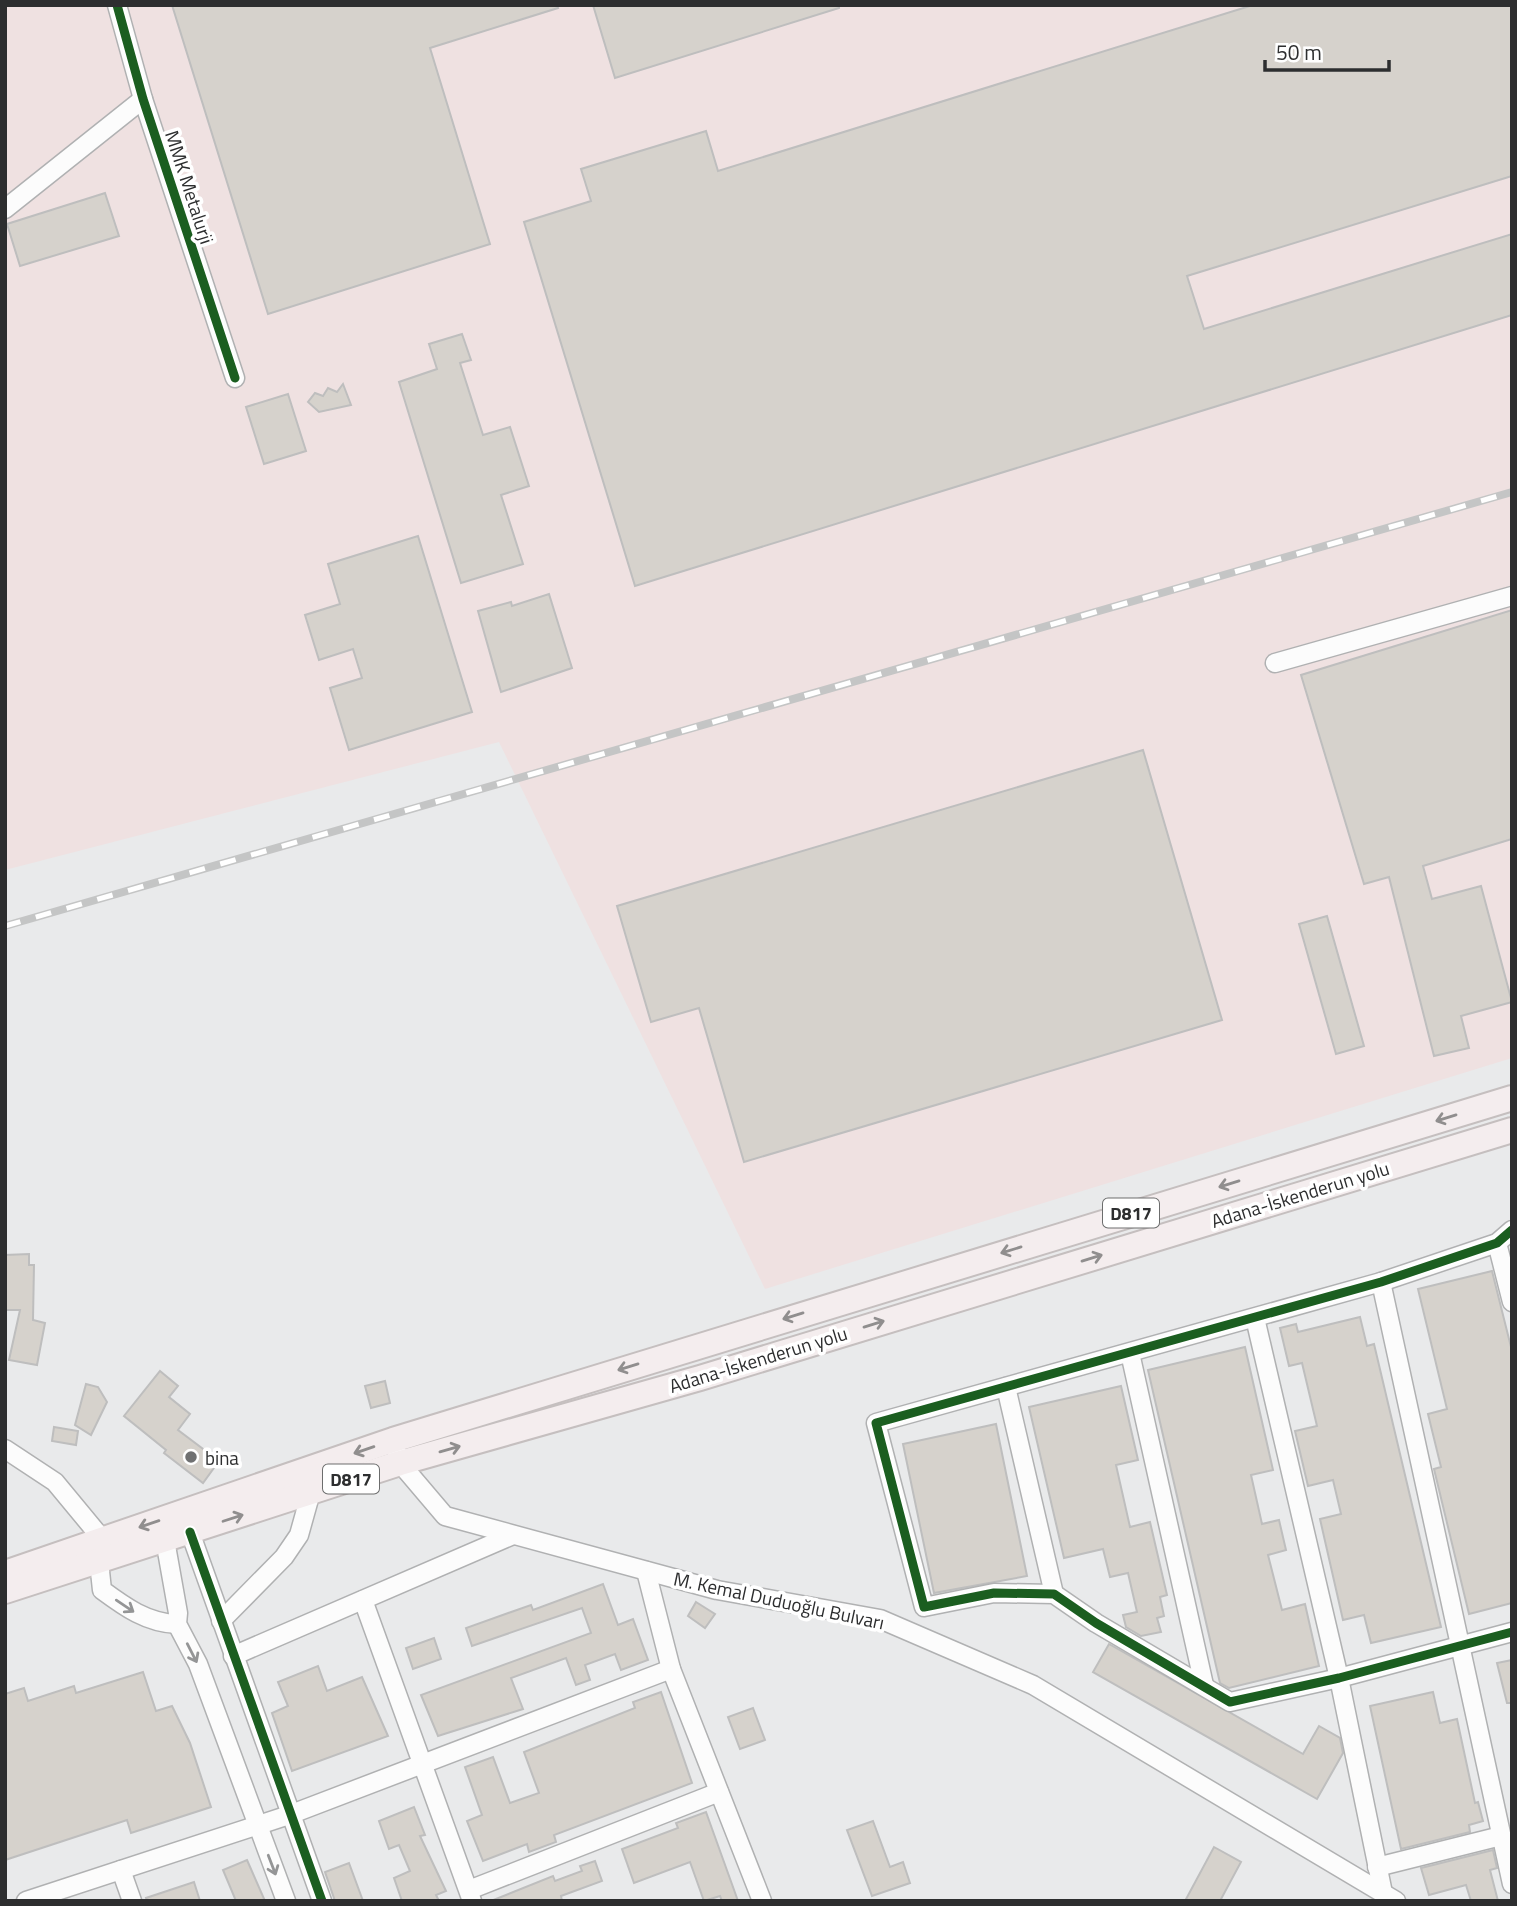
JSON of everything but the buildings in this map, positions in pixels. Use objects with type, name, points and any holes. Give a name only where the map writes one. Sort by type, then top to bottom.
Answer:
[{"type":"highway","name":"D817","points":[[5,1573],[101,1551],[750,1329],[1512,1098]]},
{"type":"highway","name":"Adana-İskenderun yolu","points":[[5,1591],[101,1551],[165,1540],[311,1492],[396,1452],[700,1378],[1512,1130]]},
{"type":"street","name":"MMK Metalurji","points":[[117,5],[143,99],[235,378]]},
{"type":"street","points":[[5,209],[143,99]]},
{"type":"street","points":[[1275,663],[1512,596]]},
{"type":"street","points":[[1512,1230],[1497,1243],[1381,1282],[877,1423],[924,1607],[994,1593],[1054,1594],[1096,1623],[1230,1702],[1339,1678],[1512,1632]]},
{"type":"street","points":[[1497,1243],[1512,1302]]},
{"type":"street","points":[[1381,1282],[1512,1884]]},
{"type":"street","points":[[1255,1318],[1339,1678],[1377,1867],[1389,1897]]},
{"type":"street","points":[[1130,1353],[1204,1685]]},
{"type":"street","points":[[1006,1387],[1054,1594]]},
{"type":"street","points":[[5,1449],[55,1482],[101,1551],[102,1590],[132,1612],[162,1623],[177,1624]]},
{"type":"street","name":"M. Kemal Duduoğlu Bulvarı","points":[[396,1452],[445,1516],[717,1590],[880,1619],[1033,1685],[1389,1897]]},
{"type":"street","points":[[221,1621],[284,1557],[299,1535],[311,1492]]},
{"type":"street","points":[[190,1532],[289,1815],[322,1901]]},
{"type":"street","points":[[233,1656],[513,1535]]},
{"type":"street","points":[[165,1540],[178,1613],[177,1624],[198,1664],[286,1901]]},
{"type":"street","points":[[646,1571],[671,1669],[762,1901]]},
{"type":"street","points":[[363,1600],[470,1896],[719,1792]]},
{"type":"street","points":[[26,1901],[289,1815],[671,1669]]},
{"type":"street","points":[[1377,1867],[1501,1836]]},
{"type":"street","points":[[121,1870],[132,1901]]},
{"type":"shaded area","points":[[5,5],[1512,5],[1512,1058],[765,1289],[499,742],[5,870]]},
{"type":"railway","points":[[5,926],[1512,492]]},
{"type":"cycle path","points":[[117,5],[143,99],[235,378]]},
{"type":"cycle path","points":[[1512,1230],[1497,1243],[1381,1282],[876,1423],[924,1607],[994,1593],[1054,1594],[1096,1623],[1230,1702],[1339,1678],[1512,1632]]},
{"type":"cycle path","points":[[190,1532],[322,1901]]},
{"type":"place","name":"bina","points":[[191,1457]]}]
